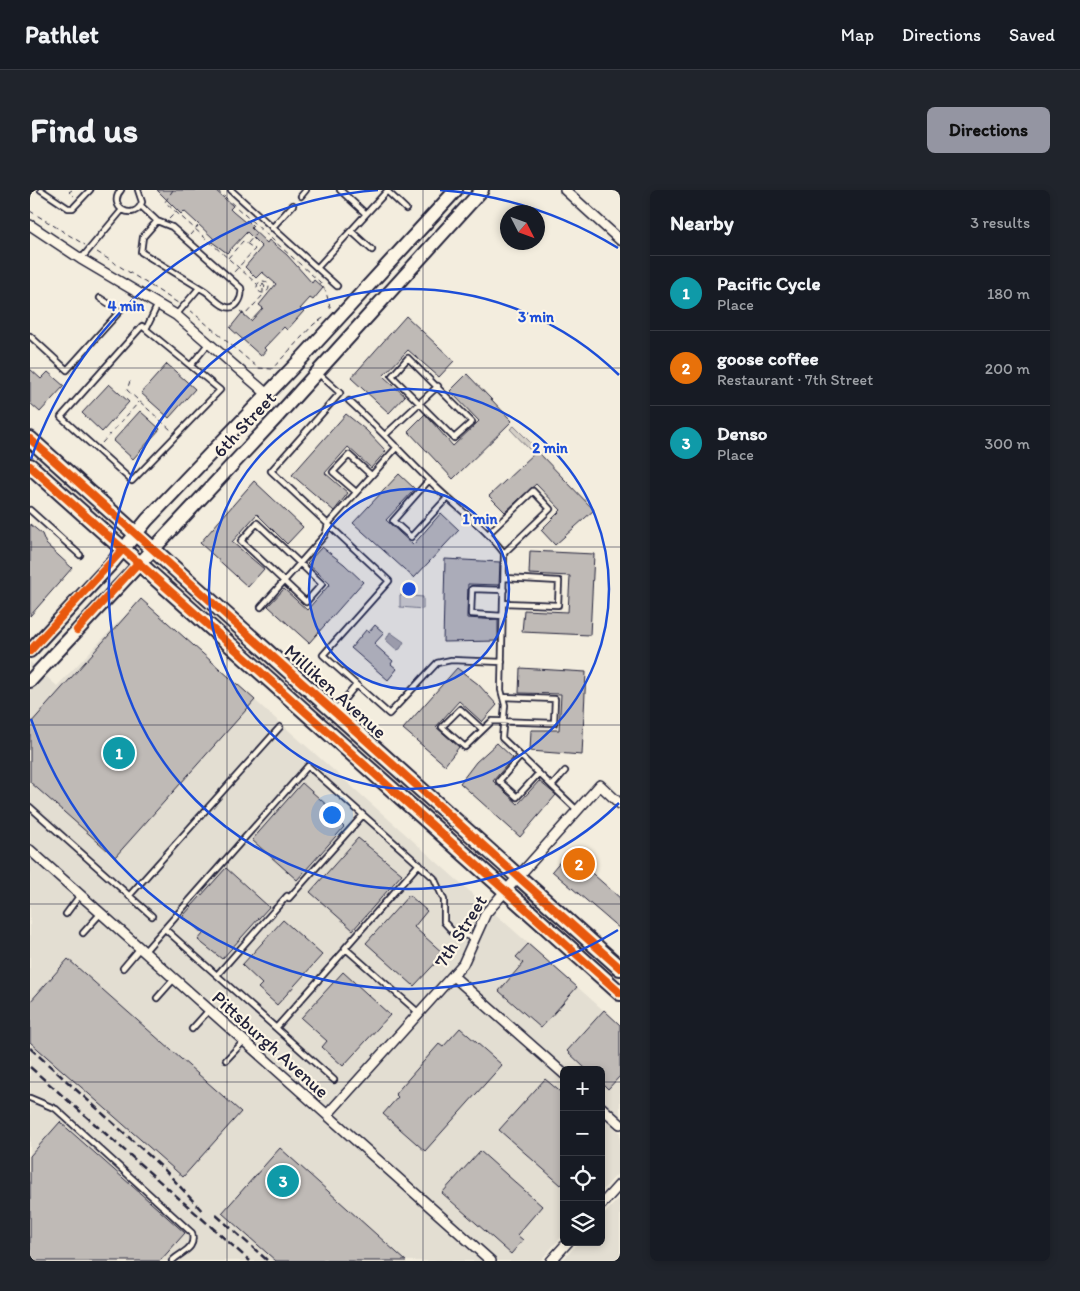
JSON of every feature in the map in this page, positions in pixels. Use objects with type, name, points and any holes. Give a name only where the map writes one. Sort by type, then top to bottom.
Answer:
[{"type":"main road","name":"6th Street","points":[[31,648],[456,190]]},
{"type":"main road","name":"6th Street","points":[[30,681],[318,372],[482,190]]},
{"type":"main road","name":"Milliken Avenue","points":[[30,439],[620,968]]},
{"type":"main road","name":"Milliken Avenue","points":[[30,466],[620,993]]},
{"type":"street","points":[[564,190],[620,240]]},
{"type":"street","points":[[30,226],[80,259],[176,315],[268,394]]},
{"type":"street","name":"7th Street","points":[[327,1115],[463,964],[486,913],[600,785],[620,804]]},
{"type":"street","name":"Pittsburgh Avenue","points":[[30,850],[491,1261]]},
{"type":"street","points":[[453,976],[560,1070]]},
{"type":"street","points":[[605,1111],[620,1124]]},
{"type":"street","points":[[605,1201],[620,1184]]},
{"type":"street","points":[[551,1261],[564,1246]]},
{"type":"lane","points":[[41,190],[68,208],[73,208],[90,190]]},
{"type":"lane","points":[[121,190],[116,201],[122,210],[131,213],[141,206],[142,198],[138,190]]},
{"type":"lane","points":[[231,190],[337,286]]},
{"type":"lane","points":[[301,196],[306,190]]},
{"type":"lane","points":[[340,190],[366,214]]},
{"type":"lane","points":[[317,268],[386,191],[406,208]]},
{"type":"lane","points":[[272,228],[293,205]]},
{"type":"lane","points":[[141,206],[157,221],[165,223],[186,240],[240,288],[242,295],[234,305],[224,307],[199,288],[141,252],[143,238],[157,221]]},
{"type":"lane","points":[[80,259],[122,210]]},
{"type":"lane","points":[[351,231],[372,250]]},
{"type":"lane","points":[[176,315],[199,288]]},
{"type":"lane","points":[[30,336],[67,370],[120,311],[100,298]]},
{"type":"lane","points":[[146,329],[158,304]]},
{"type":"lane","points":[[142,326],[191,365],[220,390],[132,481],[61,418],[142,326]]},
{"type":"lane","points":[[191,365],[209,343]]},
{"type":"lane","points":[[408,358],[472,422],[454,438],[420,402],[392,376],[408,358]]},
{"type":"lane","points":[[318,372],[340,393],[271,471],[389,581],[323,655],[389,714],[437,663],[451,660],[502,662]]},
{"type":"lane","points":[[386,434],[438,386]]},
{"type":"lane","points":[[349,401],[386,434],[447,498],[488,534],[504,553],[502,738],[577,810]]},
{"type":"lane","points":[[261,607],[325,535],[328,524],[397,447]]},
{"type":"lane","points":[[356,492],[333,472],[349,455],[371,475]]},
{"type":"lane","points":[[429,480],[393,521],[411,537],[447,498]]},
{"type":"lane","points":[[488,534],[533,491],[550,509],[504,553]]},
{"type":"lane","points":[[30,510],[80,555]]},
{"type":"lane","points":[[257,523],[296,557],[299,564],[322,584],[306,602],[284,581],[241,541],[257,523]]},
{"type":"lane","points":[[504,603],[558,605],[559,581],[505,578]]},
{"type":"lane","points":[[503,616],[471,614],[471,598],[472,589],[504,590]]},
{"type":"lane","points":[[335,712],[356,685]]},
{"type":"lane","points":[[482,729],[460,709],[442,728],[465,747],[492,721],[554,723],[555,699],[503,696]]},
{"type":"lane","points":[[129,896],[280,726]]},
{"type":"lane","points":[[520,757],[499,781],[518,797],[538,774]]},
{"type":"lane","points":[[123,968],[165,928],[308,766],[434,878],[444,900],[444,922],[453,932],[474,938]]},
{"type":"lane","points":[[552,786],[565,771]]},
{"type":"lane","points":[[30,807],[152,916]]},
{"type":"lane","points":[[217,975],[363,815]]},
{"type":"lane","points":[[344,948],[419,864]]},
{"type":"lane","points":[[66,914],[80,895]]},
{"type":"lane","points":[[83,933],[101,914]]},
{"type":"lane","points":[[165,928],[334,1080]]},
{"type":"lane","points":[[276,1028],[346,949],[419,1013]]},
{"type":"lane","points":[[157,998],[174,978]]},
{"type":"lane","points":[[192,1029],[209,1010]]},
{"type":"lane","points":[[226,1060],[244,1041]]},
{"type":"lane","points":[[30,1098],[56,1109],[192,1233],[194,1240],[191,1247],[172,1261]]},
{"type":"path","points":[[66,190],[80,201]]},
{"type":"path","points":[[173,190],[165,202],[257,284]]},
{"type":"path","points":[[218,190],[324,286],[332,312]]},
{"type":"path","points":[[165,223],[176,212]]},
{"type":"path","points":[[186,240],[198,226]]},
{"type":"path","points":[[247,244],[260,229]]},
{"type":"path","points":[[228,258],[243,241],[255,249],[229,278]]},
{"type":"path","points":[[255,287],[262,280]]},
{"type":"path","points":[[262,280],[265,287]]},
{"type":"path","points":[[262,280],[270,286]]},
{"type":"path","points":[[234,305],[245,315],[270,286]]},
{"type":"path","points":[[263,289],[270,286]]},
{"type":"path","points":[[255,287],[261,287],[264,295]]},
{"type":"path","points":[[255,287],[264,295]]},
{"type":"path","points":[[130,381],[127,390],[176,435]]},
{"type":"path","points":[[96,449],[139,401]]},
{"type":"shaded area","points":[[514,426],[534,446],[530,450],[510,429]]},
{"type":"shaded area","points":[[400,595],[423,597],[423,609],[400,607]]},
{"type":"shaded area","points":[[141,599],[620,1025],[620,1119],[612,1126],[620,1133],[620,1171],[605,1188],[605,1066],[560,1066],[560,1238],[540,1261],[30,1261],[30,662],[57,686]]},
{"type":"shaded area","points":[[390,632],[404,642],[400,649],[397,650],[386,640]]},
{"type":"shaded area","points":[[620,1197],[620,1261],[562,1261],[575,1246],[605,1246],[605,1214]]},
{"type":"building","points":[[157,190],[215,190],[233,206],[230,209],[245,222],[247,220],[253,226],[251,228],[267,243],[269,240],[287,255],[312,283],[314,280],[323,288],[313,300],[310,298],[300,309],[304,311],[287,330],[284,327],[264,348],[266,350],[261,356],[230,328],[242,313],[251,321],[263,308],[259,305],[276,284],[262,272],[256,278],[245,267],[262,247],[247,232],[227,253],[212,242],[214,239],[184,211],[181,214]]},
{"type":"building","points":[[406,316],[454,361],[439,377],[408,350],[383,376],[405,396],[389,413],[351,378]]},
{"type":"building","points":[[167,364],[195,389],[169,418],[141,393]]},
{"type":"building","points":[[30,369],[41,379],[48,372],[64,386],[40,412],[30,403]]},
{"type":"building","points":[[467,374],[512,421],[453,479],[408,431],[425,414],[453,446],[479,421],[450,391]]},
{"type":"building","points":[[109,384],[129,402],[102,432],[82,413]]},
{"type":"building","points":[[140,411],[160,429],[133,459],[113,441]]},
{"type":"building","points":[[346,414],[366,430],[386,451],[371,468],[348,447],[325,473],[348,493],[334,511],[292,475]]},
{"type":"building","points":[[537,451],[594,510],[555,545],[541,530],[561,510],[536,484],[505,512],[489,496]]},
{"type":"building","points":[[399,474],[415,489],[386,520],[413,545],[441,513],[459,530],[414,578],[353,523]]},
{"type":"building","points":[[254,481],[303,527],[287,544],[257,514],[232,542],[264,569],[248,587],[200,543]]},
{"type":"building","points":[[30,524],[42,534],[46,544],[72,568],[30,616]]},
{"type":"building","points":[[322,547],[363,582],[309,643],[268,606],[284,589],[307,610],[330,584],[307,563]]},
{"type":"building","points":[[530,551],[594,554],[590,635],[522,632],[524,610],[568,612],[570,576],[529,574]]},
{"type":"building","points":[[445,559],[500,562],[499,585],[468,584],[467,614],[467,618],[498,620],[498,641],[443,642]]},
{"type":"building","points":[[141,599],[255,700],[115,857],[30,782],[30,724]]},
{"type":"building","points":[[375,625],[384,633],[374,644],[393,661],[391,664],[397,669],[388,680],[351,648],[366,630],[369,632]]},
{"type":"building","points":[[457,668],[478,684],[497,705],[482,722],[459,701],[436,727],[459,747],[445,765],[403,729]]},
{"type":"building","points":[[520,668],[586,672],[582,755],[530,751],[531,730],[559,730],[561,694],[519,693]]},
{"type":"building","points":[[497,743],[513,758],[493,781],[518,804],[539,781],[556,795],[520,837],[460,783],[476,762]]},
{"type":"building","points":[[302,783],[329,807],[326,811],[344,827],[297,880],[252,840]]},
{"type":"building","points":[[358,838],[402,874],[353,930],[310,892]]},
{"type":"building","points":[[568,852],[620,898],[620,929],[552,871]]},
{"type":"building","points":[[226,868],[269,907],[222,959],[198,940],[203,934],[183,916]]},
{"type":"building","points":[[409,895],[427,911],[414,927],[444,954],[414,986],[366,943]]},
{"type":"building","points":[[283,920],[322,955],[277,1005],[258,988],[262,984],[242,965]]},
{"type":"building","points":[[528,944],[577,987],[541,1028],[499,991],[523,963],[516,957]]},
{"type":"building","points":[[68,959],[241,1112],[183,1177],[30,1042],[30,1002]]},
{"type":"building","points":[[343,972],[390,1015],[343,1066],[322,1047],[327,1041],[301,1018]]},
{"type":"building","points":[[604,1010],[620,1025],[620,1076],[608,1089],[605,1086],[605,1066],[583,1066],[567,1051]]},
{"type":"building","points":[[460,1028],[502,1065],[425,1151],[383,1114],[398,1097],[395,1094],[439,1044],[443,1047]]},
{"type":"building","points":[[545,1079],[560,1092],[560,1184],[499,1130]]},
{"type":"building","points":[[60,1122],[185,1233],[160,1261],[30,1261],[30,1156]]},
{"type":"building","points":[[280,1148],[406,1261],[276,1261],[222,1213]]},
{"type":"building","points":[[480,1151],[542,1206],[517,1235],[523,1240],[511,1254],[442,1193]]},
{"type":"railway","points":[[30,1048],[164,1169],[204,1213]]},
{"type":"railway","points":[[30,1067],[250,1261]]},
{"type":"railway","points":[[216,1215],[268,1261]]},
{"type":"cycle path","points":[[30,439],[620,968]]},
{"type":"cycle path","points":[[30,466],[620,993]]},
{"type":"cycle path","points":[[30,651],[123,549]]},
{"type":"cycle path","points":[[77,630],[139,562]]},
{"type":"place","name":"Pacific Cycle","points":[[119,753]]},
{"type":"place","name":"goose coffee","points":[[579,864]]},
{"type":"place","name":"Denso","points":[[283,1181]]}]
